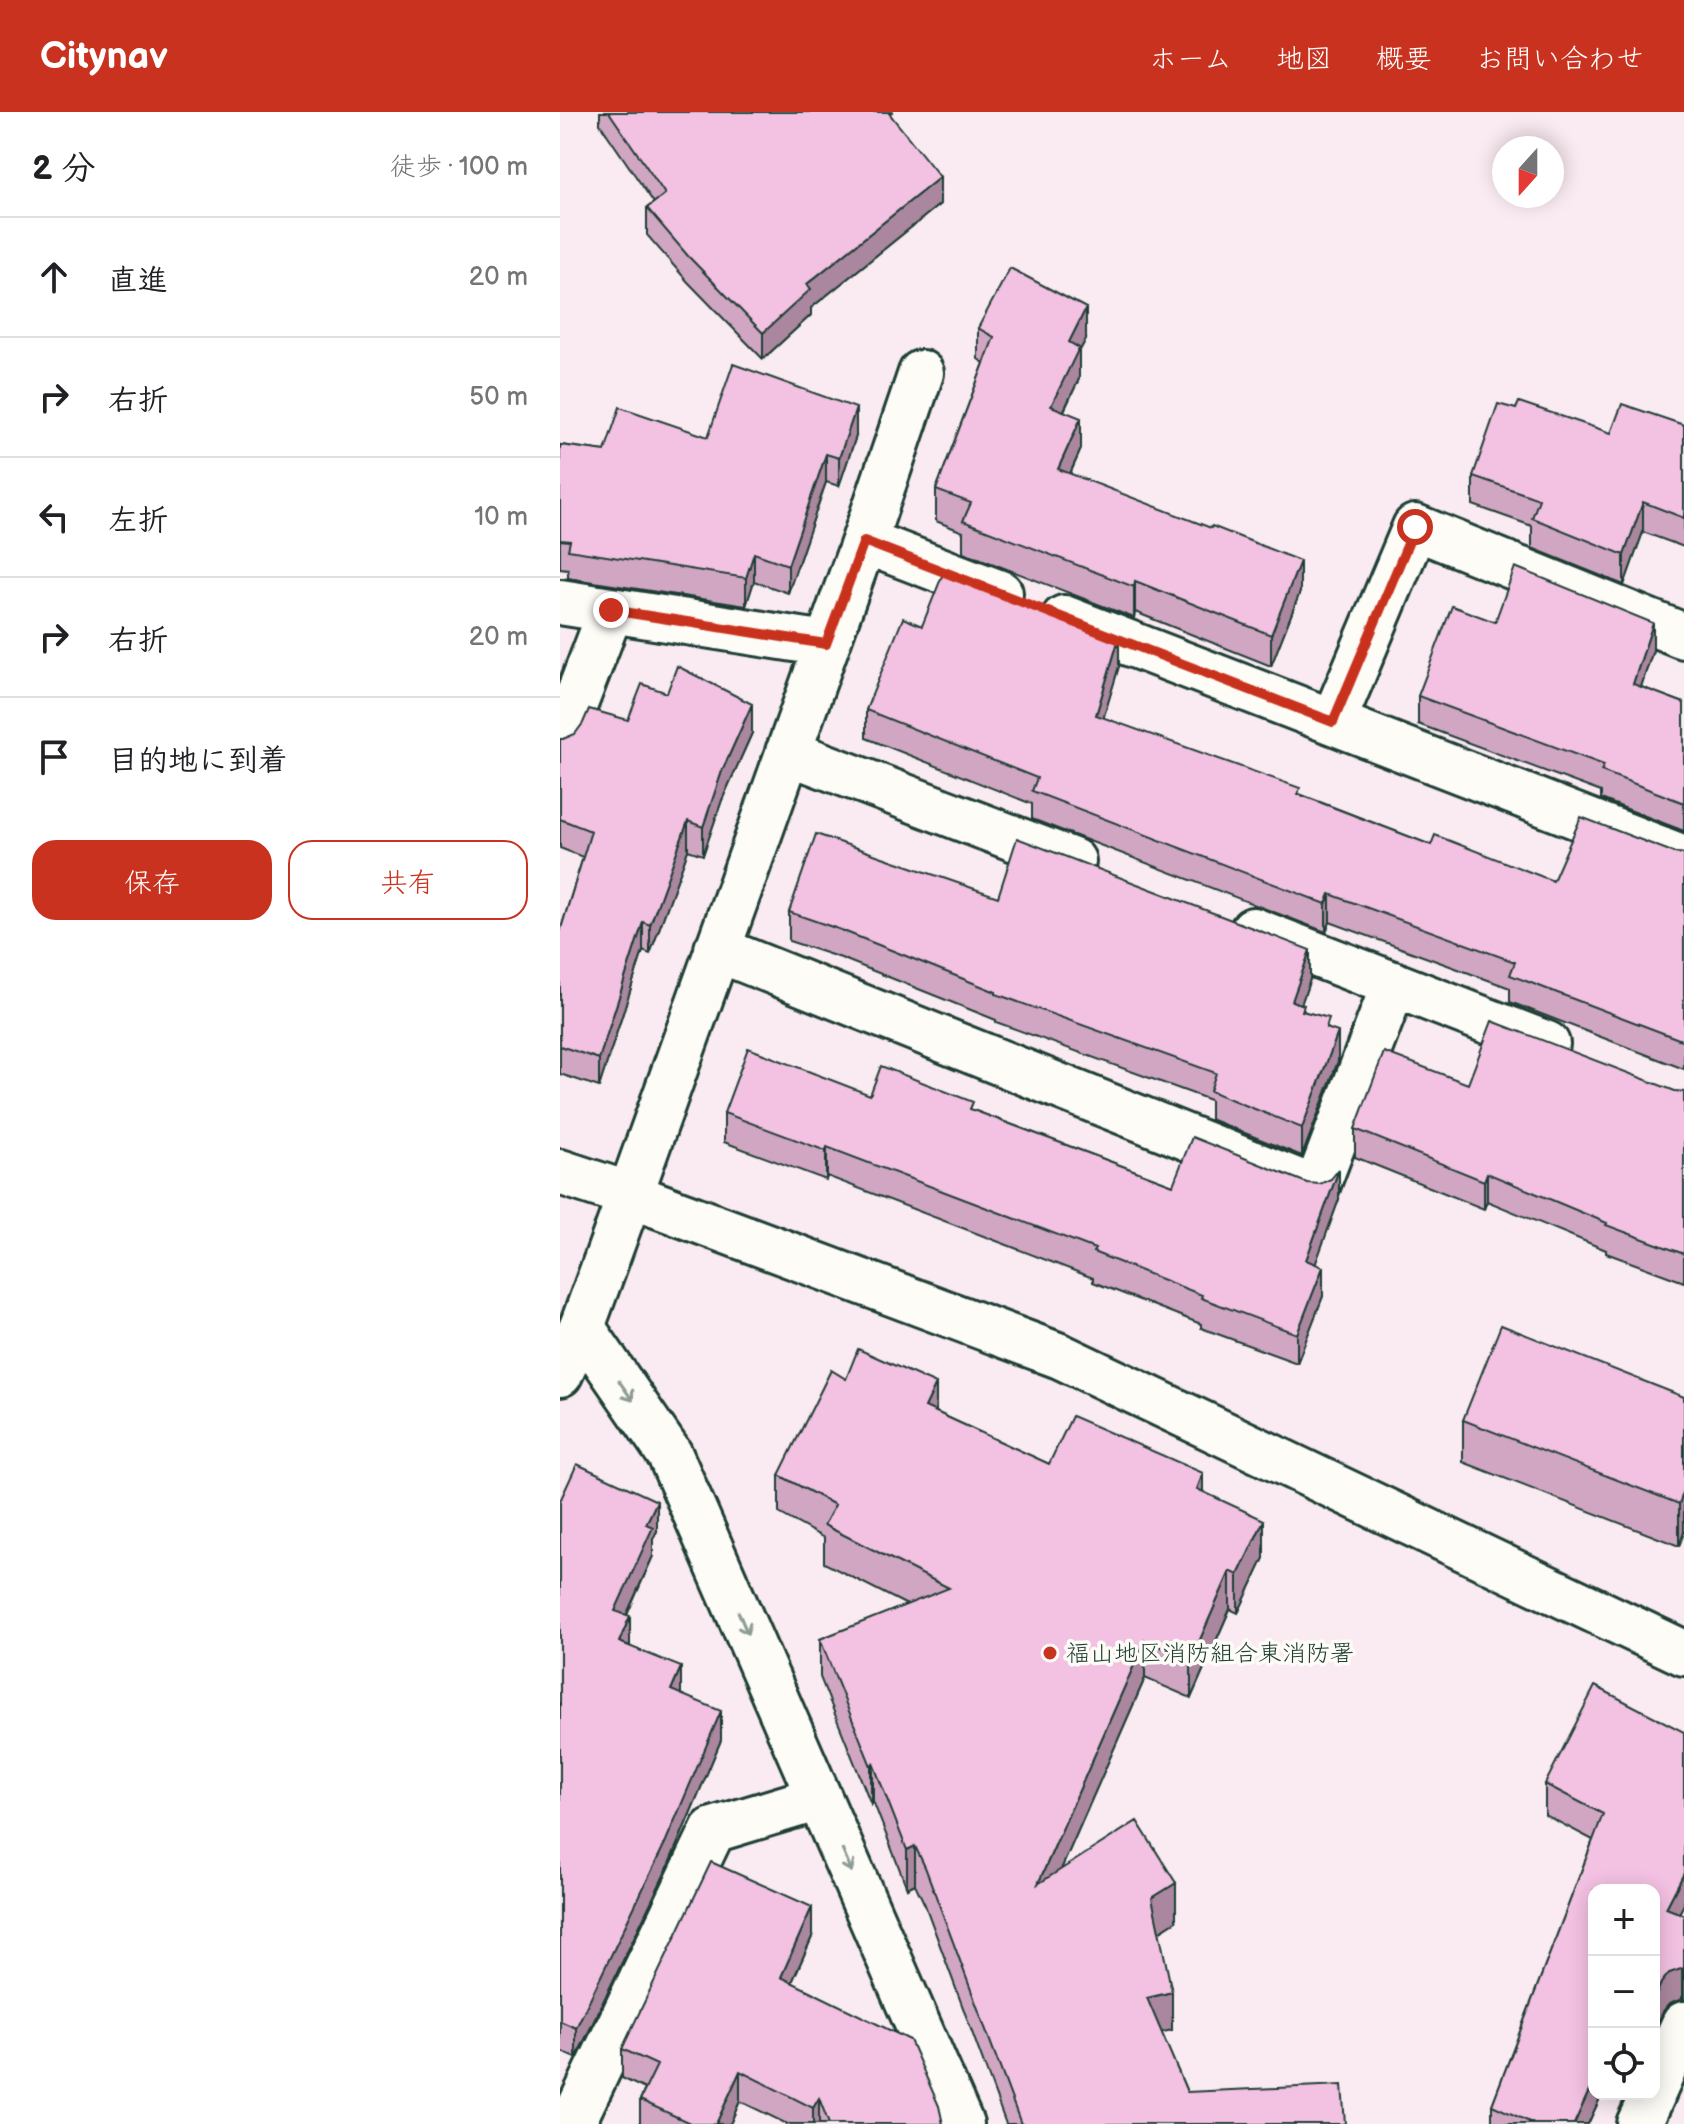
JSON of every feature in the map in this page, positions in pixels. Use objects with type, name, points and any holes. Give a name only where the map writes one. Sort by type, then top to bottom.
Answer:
[{"type":"street","points":[[560,1374],[582,1327],[630,1195],[921,373]]},
{"type":"street","points":[[1333,722],[1415,527],[1684,636]]},
{"type":"street","points":[[864,541],[1684,858]]},
{"type":"street","points":[[560,602],[826,644]]},
{"type":"street","points":[[560,743],[611,610]]},
{"type":"street","points":[[788,752],[1113,876]]},
{"type":"street","points":[[1217,916],[1583,1057]]},
{"type":"street","points":[[717,949],[1316,1189],[1394,984]]},
{"type":"street","points":[[560,1172],[630,1195],[1060,1356],[1684,1653]]},
{"type":"street","points":[[582,1327],[670,1455],[961,2124]]},
{"type":"street","points":[[572,2124],[713,1830],[819,1798]]},
{"type":"street","points":[[1639,2124],[1663,2086],[1684,2024]]},
{"type":"building","points":[[609,112],[888,112],[940,177],[807,284],[811,289],[763,333],[688,256],[647,208],[665,194]]},
{"type":"building","points":[[1010,268],[1086,308],[1069,342],[1079,348],[1051,406],[1081,418],[1058,469],[1300,561],[1271,635],[1135,581],[1134,587],[963,521],[971,503],[936,490],[994,337],[978,328]]},
{"type":"building","points":[[733,364],[856,408],[839,458],[826,454],[788,565],[754,553],[746,578],[568,550],[570,541],[560,540],[560,445],[605,451],[620,407],[708,437]]},
{"type":"building","points":[[1519,402],[1611,433],[1622,404],[1684,425],[1684,518],[1643,502],[1624,555],[1532,518],[1539,499],[1473,476],[1498,404],[1516,409]]},
{"type":"building","points":[[1515,567],[1653,623],[1633,684],[1684,703],[1684,803],[1601,771],[1604,765],[1418,696],[1452,606],[1495,622]]},
{"type":"building","points":[[944,571],[1119,638],[1096,715],[1300,788],[1298,794],[1431,845],[1435,835],[1553,881],[1581,817],[1684,854],[1684,1041],[1510,975],[1515,962],[1330,894],[1326,904],[1032,791],[1037,778],[866,710],[903,618],[922,626]]},
{"type":"building","points":[[677,666],[752,704],[722,771],[703,827],[688,821],[650,925],[643,922],[599,1059],[560,1046],[560,932],[591,831],[560,819],[560,739],[575,734],[589,709],[628,720],[642,684],[667,693]]},
{"type":"building","points":[[816,834],[998,897],[1017,838],[1310,950],[1292,1001],[1304,1005],[1302,1011],[1329,1018],[1326,1028],[1338,1032],[1302,1128],[1210,1091],[1216,1073],[996,994],[841,930],[789,912]]},
{"type":"building","points":[[1492,1021],[1684,1092],[1684,1254],[1606,1225],[1487,1173],[1484,1181],[1355,1129],[1384,1052],[1468,1084]]},
{"type":"building","points":[[748,1048],[870,1095],[881,1066],[973,1102],[970,1109],[1173,1185],[1192,1137],[1307,1183],[1320,1184],[1331,1179],[1339,1169],[1306,1260],[1323,1267],[1297,1334],[1201,1298],[1202,1295],[1093,1252],[1095,1249],[827,1147],[826,1151],[724,1113]]},
{"type":"building","points":[[1501,1325],[1684,1397],[1684,1490],[1679,1504],[1463,1420]]},
{"type":"building","points":[[858,1349],[936,1384],[925,1407],[1049,1464],[1072,1416],[1203,1473],[1197,1489],[1264,1520],[1238,1575],[1230,1571],[1191,1660],[1145,1640],[1038,1884],[1137,1821],[1176,1883],[1152,1898],[1172,1992],[1147,1998],[1187,2092],[1342,2085],[1345,2124],[1021,2124],[925,1867],[915,1846],[907,1850],[820,1639],[949,1588],[824,1525],[835,1505],[779,1475],[831,1370],[846,1379]]},
{"type":"building","points":[[577,1464],[657,1501],[646,1524],[653,1527],[615,1611],[630,1616],[619,1642],[681,1667],[671,1690],[721,1711],[666,1841],[576,2028],[560,2021],[560,1501]]},
{"type":"building","points":[[1595,1686],[1684,1732],[1684,1873],[1666,1908],[1684,1915],[1684,1968],[1669,1973],[1660,1985],[1660,1884],[1588,1884],[1588,2093],[1574,2124],[1534,2124],[1492,2105],[1603,1814],[1545,1784]]},
{"type":"building","points":[[711,1862],[812,1907],[781,1977],[910,2040],[939,2106],[943,2124],[829,2124],[819,2098],[813,2108],[740,2071],[716,2124],[692,2124],[640,2100],[657,2065],[622,2049]]},
{"type":"place","name":"福山地区消防組合東消防署","points":[[1050,1653]]},
{"type":"route","points":[[611,610],[826,644],[864,541],[1333,722],[1415,527]]}]
